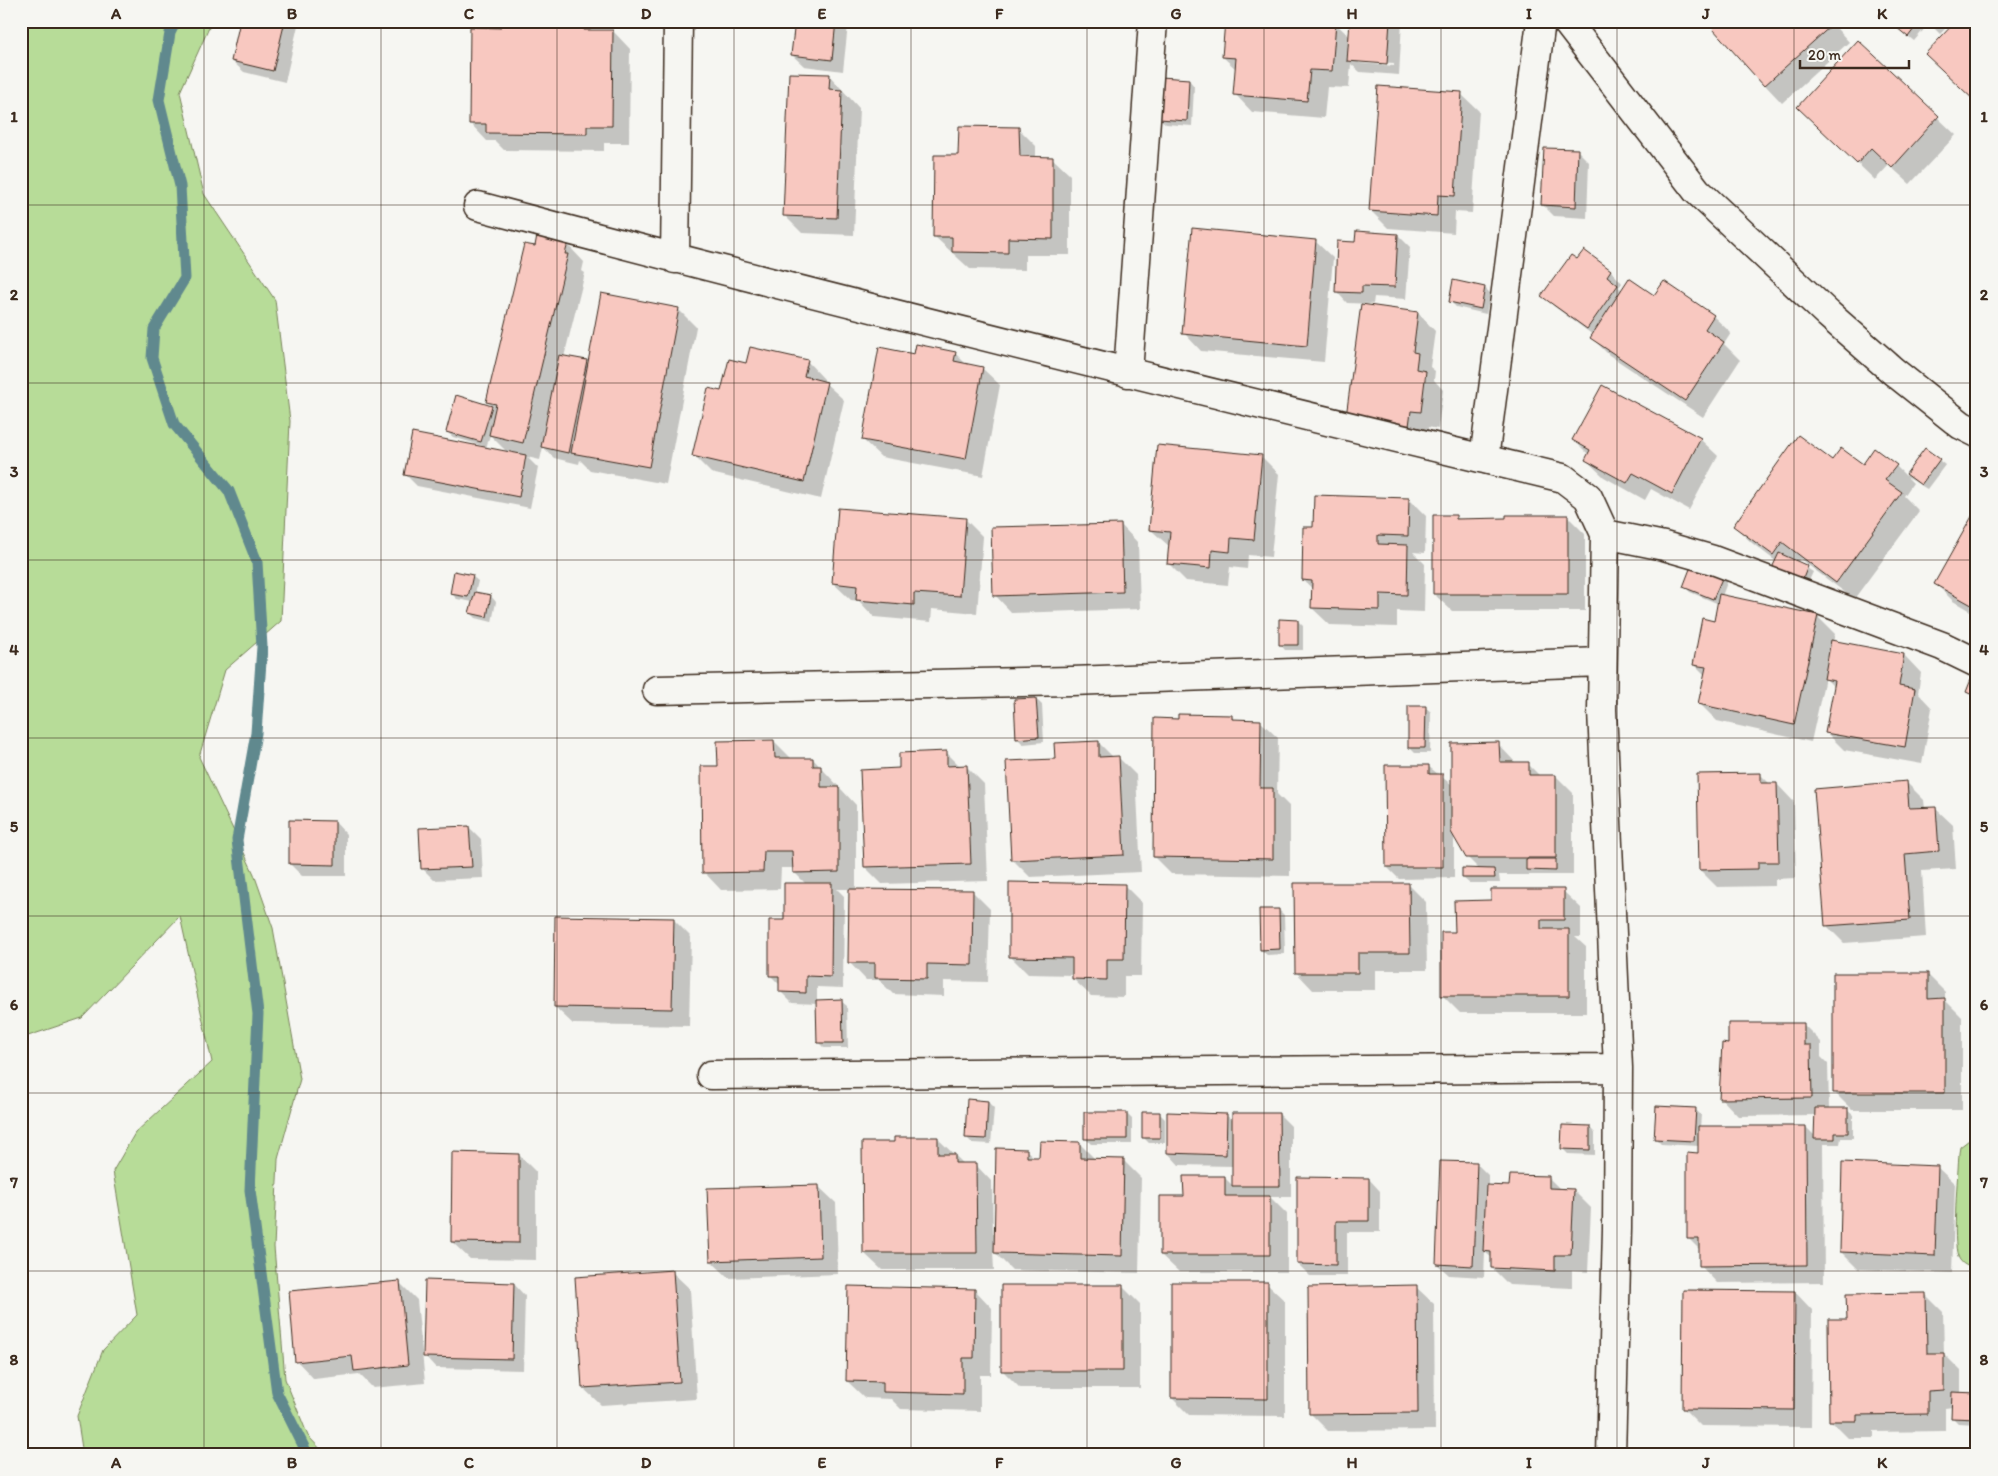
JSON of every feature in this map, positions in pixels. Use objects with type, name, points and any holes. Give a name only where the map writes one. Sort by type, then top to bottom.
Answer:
[{"type":"street","points":[[675,259],[678,21]]},
{"type":"street","points":[[1128,373],[1153,21]]},
{"type":"street","points":[[1484,459],[1541,21]]},
{"type":"street","points":[[1566,21],[1697,191],[1828,314],[1893,371],[1961,425],[1977,433]]},
{"type":"street","points":[[478,206],[675,259],[1128,373],[1563,478],[1588,497],[1604,534],[1602,710],[1618,1068],[1617,1229],[1611,1455]]},
{"type":"street","points":[[1604,534],[1664,546],[1713,560],[1942,646],[1977,663]]},
{"type":"street","points":[[657,690],[1082,680],[1602,662]]},
{"type":"street","points":[[711,1075],[1618,1068]]},
{"type":"green space","points":[[21,21],[212,21],[180,92],[204,194],[275,300],[290,421],[281,621],[225,670],[199,757],[254,874],[273,928],[300,1079],[278,1159],[274,1247],[285,1379],[308,1436],[326,1455],[83,1455],[77,1416],[103,1350],[137,1315],[113,1171],[135,1133],[212,1062],[180,916],[82,1018],[28,1036],[21,1044]]},
{"type":"green space","points":[[1973,1137],[1977,1137],[1977,1268],[1961,1262],[1956,1248],[1955,1237],[1960,1147]]},
{"type":"building","points":[[240,21],[285,21],[273,71],[231,61]]},
{"type":"building","points":[[500,21],[584,21],[584,30],[613,30],[612,126],[587,126],[587,134],[486,133],[486,124],[469,124],[470,27],[500,28]]},
{"type":"building","points":[[795,21],[836,21],[832,60],[791,55]]},
{"type":"building","points":[[1225,21],[1336,22],[1332,71],[1310,70],[1307,101],[1233,95],[1236,58],[1222,57]]},
{"type":"building","points":[[1350,21],[1390,21],[1387,64],[1347,61]]},
{"type":"building","points":[[1720,21],[1830,21],[1833,24],[1764,86],[1713,29]]},
{"type":"building","points":[[1900,21],[1920,21],[1908,37],[1896,27]]},
{"type":"building","points":[[1956,21],[1977,21],[1977,103],[1925,54]]},
{"type":"building","points":[[1858,40],[1939,116],[1892,168],[1871,148],[1857,164],[1797,107]]},
{"type":"building","points":[[789,73],[830,74],[829,89],[842,90],[837,218],[783,216]]},
{"type":"building","points":[[1161,77],[1189,79],[1187,121],[1159,119]]},
{"type":"building","points":[[1378,86],[1462,92],[1455,196],[1438,195],[1437,216],[1369,211]]},
{"type":"building","points":[[959,126],[1019,127],[1020,156],[1053,157],[1053,239],[1008,238],[1008,253],[952,252],[952,237],[933,237],[934,155],[958,155]]},
{"type":"building","points":[[1544,148],[1578,149],[1576,207],[1541,205]]},
{"type":"building","points":[[1192,228],[1316,240],[1307,346],[1182,334]]},
{"type":"building","points":[[1356,231],[1398,234],[1395,287],[1362,286],[1362,293],[1335,292],[1337,241],[1355,242]]},
{"type":"building","points":[[537,235],[568,243],[565,254],[568,254],[523,443],[489,435],[496,404],[486,402],[524,244],[535,246]]},
{"type":"building","points":[[1584,250],[1611,270],[1607,276],[1618,285],[1587,329],[1541,296],[1571,255],[1577,259]]},
{"type":"building","points":[[1629,278],[1654,295],[1664,281],[1714,315],[1705,329],[1724,342],[1685,401],[1590,338]]},
{"type":"building","points":[[1453,280],[1485,287],[1481,309],[1449,302]]},
{"type":"building","points":[[601,293],[679,308],[649,467],[571,453]]},
{"type":"building","points":[[1361,304],[1418,312],[1413,352],[1418,353],[1416,369],[1426,371],[1421,412],[1411,411],[1409,426],[1346,417]]},
{"type":"building","points":[[916,344],[956,352],[954,361],[983,367],[966,459],[862,440],[879,347],[914,354]]},
{"type":"building","points":[[750,347],[808,360],[804,376],[827,382],[804,482],[692,456],[708,388],[721,391],[729,359],[746,363]]},
{"type":"building","points":[[559,355],[587,360],[568,453],[541,447]]},
{"type":"building","points":[[1602,385],[1701,438],[1672,494],[1633,473],[1627,483],[1585,460],[1590,450],[1572,440]]},
{"type":"building","points":[[456,395],[492,406],[481,442],[446,432]]},
{"type":"building","points":[[412,433],[526,455],[519,497],[404,475]]},
{"type":"building","points":[[1798,435],[1832,460],[1841,448],[1863,464],[1874,448],[1897,465],[1885,480],[1902,492],[1836,583],[1782,542],[1773,555],[1733,526]]},
{"type":"building","points":[[1157,445],[1262,455],[1254,540],[1231,538],[1230,552],[1212,550],[1211,568],[1167,564],[1170,532],[1149,530]]},
{"type":"building","points":[[1925,448],[1940,459],[1921,485],[1906,474]]},
{"type":"building","points":[[1314,495],[1409,498],[1408,536],[1378,535],[1378,544],[1408,545],[1407,595],[1380,594],[1380,610],[1311,608],[1312,581],[1302,580],[1303,527],[1313,527]]},
{"type":"building","points":[[838,508],[966,518],[960,596],[914,593],[914,605],[856,600],[857,586],[832,583]]},
{"type":"building","points":[[1975,511],[1977,512],[1977,608],[1934,584]]},
{"type":"building","points":[[1433,515],[1456,515],[1456,519],[1506,518],[1506,515],[1568,515],[1568,594],[1433,594]]},
{"type":"building","points":[[1121,524],[1123,592],[993,596],[991,527]]},
{"type":"building","points":[[1779,553],[1808,566],[1802,581],[1772,568]]},
{"type":"building","points":[[1693,561],[1724,574],[1713,599],[1683,587]]},
{"type":"building","points":[[454,571],[473,575],[468,597],[450,594]]},
{"type":"building","points":[[475,592],[491,595],[487,617],[469,613]]},
{"type":"building","points":[[1719,594],[1818,615],[1794,725],[1698,704],[1706,667],[1693,665],[1702,618],[1714,621]]},
{"type":"building","points":[[1279,619],[1298,620],[1298,645],[1279,645]]},
{"type":"building","points":[[1831,640],[1904,654],[1899,686],[1915,689],[1905,747],[1825,733],[1835,681],[1824,679]]},
{"type":"building","points":[[1977,668],[1977,697],[1966,692]]},
{"type":"building","points":[[1036,698],[1039,737],[1016,739],[1014,699]]},
{"type":"building","points":[[1408,706],[1426,706],[1425,748],[1408,748]]},
{"type":"building","points":[[1178,714],[1232,715],[1232,719],[1261,720],[1260,788],[1273,788],[1273,859],[1153,857],[1154,718],[1178,719]]},
{"type":"building","points":[[774,740],[775,758],[813,758],[813,766],[821,766],[821,787],[839,787],[839,872],[793,873],[792,851],[764,851],[763,872],[702,873],[701,766],[718,766],[717,741]]},
{"type":"building","points":[[1099,741],[1099,757],[1119,756],[1124,855],[1011,860],[1006,761],[1055,759],[1054,743]]},
{"type":"building","points":[[1499,742],[1500,762],[1529,762],[1529,775],[1556,775],[1556,858],[1466,858],[1451,832],[1451,743]]},
{"type":"building","points":[[947,751],[947,766],[967,765],[971,864],[864,867],[860,770],[899,768],[899,753]]},
{"type":"building","points":[[1385,765],[1429,765],[1429,774],[1443,774],[1443,867],[1386,867]]},
{"type":"building","points":[[1761,773],[1761,783],[1777,783],[1779,862],[1758,862],[1758,869],[1699,870],[1697,774]]},
{"type":"building","points":[[1907,781],[1909,808],[1936,807],[1939,851],[1905,854],[1910,920],[1825,926],[1814,789]]},
{"type":"building","points":[[289,820],[335,821],[335,865],[289,864]]},
{"type":"building","points":[[469,826],[472,867],[421,869],[419,828]]},
{"type":"building","points":[[1526,859],[1556,859],[1556,871],[1526,870]]},
{"type":"building","points":[[1462,868],[1494,869],[1495,878],[1462,878]]},
{"type":"building","points":[[1009,882],[1125,884],[1124,959],[1107,959],[1107,980],[1072,979],[1072,958],[1009,957]]},
{"type":"building","points":[[784,883],[832,883],[831,977],[806,976],[806,993],[779,992],[779,976],[769,976],[769,920],[784,920]]},
{"type":"building","points":[[1294,883],[1409,883],[1410,953],[1358,953],[1358,973],[1295,973]]},
{"type":"building","points":[[849,889],[973,890],[972,965],[927,964],[927,979],[875,978],[875,963],[848,963]]},
{"type":"building","points":[[1491,889],[1564,889],[1564,920],[1541,920],[1541,929],[1569,929],[1569,996],[1441,996],[1441,932],[1455,932],[1454,901],[1491,900]]},
{"type":"building","points":[[1259,909],[1279,909],[1280,949],[1260,950]]},
{"type":"building","points":[[555,916],[674,918],[672,1009],[554,1007]]},
{"type":"building","points":[[1833,973],[1928,973],[1928,999],[1945,998],[1945,1093],[1833,1093]]},
{"type":"building","points":[[842,999],[843,1043],[817,1043],[816,1000]]},
{"type":"building","points":[[1728,1023],[1804,1023],[1804,1045],[1811,1045],[1812,1098],[1719,1099],[1722,1043],[1728,1044]]},
{"type":"building","points":[[967,1099],[988,1101],[986,1139],[965,1138]]},
{"type":"building","points":[[1656,1106],[1696,1108],[1694,1141],[1654,1139]]},
{"type":"building","points":[[1815,1108],[1848,1108],[1848,1133],[1835,1133],[1835,1139],[1814,1139]]},
{"type":"building","points":[[1084,1112],[1127,1112],[1127,1139],[1084,1139]]},
{"type":"building","points":[[1142,1112],[1160,1112],[1160,1138],[1142,1138]]},
{"type":"building","points":[[1167,1112],[1227,1114],[1226,1155],[1167,1153]]},
{"type":"building","points":[[1232,1113],[1279,1113],[1280,1186],[1232,1186]]},
{"type":"building","points":[[1562,1125],[1590,1126],[1590,1150],[1561,1149]]},
{"type":"building","points":[[1698,1126],[1806,1126],[1807,1265],[1699,1266],[1699,1239],[1687,1239],[1687,1152],[1698,1153]]},
{"type":"building","points":[[894,1137],[938,1137],[938,1154],[955,1154],[955,1163],[976,1163],[977,1253],[863,1253],[862,1142],[894,1142]]},
{"type":"building","points":[[1040,1141],[1080,1142],[1080,1158],[1124,1159],[1122,1256],[994,1253],[996,1148],[1027,1149],[1027,1157],[1039,1157]]},
{"type":"building","points":[[452,1152],[519,1154],[519,1243],[451,1242]]},
{"type":"building","points":[[1440,1161],[1477,1162],[1473,1266],[1436,1264]]},
{"type":"building","points":[[1842,1162],[1938,1166],[1935,1256],[1840,1252]]},
{"type":"building","points":[[1510,1175],[1549,1176],[1549,1188],[1574,1189],[1571,1255],[1555,1255],[1555,1271],[1491,1268],[1491,1252],[1483,1251],[1486,1185],[1509,1186]]},
{"type":"building","points":[[1183,1176],[1225,1176],[1225,1196],[1270,1196],[1270,1255],[1160,1255],[1160,1196],[1184,1196]]},
{"type":"building","points":[[1297,1177],[1369,1178],[1369,1221],[1336,1221],[1336,1265],[1297,1264]]},
{"type":"building","points":[[819,1185],[821,1257],[710,1261],[707,1188]]},
{"type":"building","points":[[673,1270],[680,1382],[582,1388],[575,1277]]},
{"type":"building","points":[[425,1280],[514,1283],[512,1359],[423,1357]]},
{"type":"building","points":[[400,1281],[408,1365],[354,1371],[352,1356],[295,1362],[289,1291]]},
{"type":"building","points":[[1171,1282],[1268,1282],[1268,1399],[1171,1398]]},
{"type":"building","points":[[1001,1285],[1123,1285],[1123,1371],[1001,1371]]},
{"type":"building","points":[[1417,1285],[1418,1413],[1309,1414],[1308,1287]]},
{"type":"building","points":[[848,1286],[975,1289],[974,1358],[963,1358],[963,1394],[883,1392],[883,1382],[846,1381]]},
{"type":"building","points":[[1683,1290],[1795,1291],[1794,1410],[1682,1409]]},
{"type":"building","points":[[1926,1293],[1927,1353],[1944,1353],[1944,1390],[1928,1391],[1928,1414],[1857,1415],[1857,1421],[1829,1421],[1828,1319],[1847,1319],[1846,1294]]},
{"type":"building","points":[[1952,1392],[1977,1393],[1977,1419],[1951,1418]]},
{"type":"waterway","points":[[176,21],[170,33],[159,100],[180,186],[185,278],[154,329],[152,358],[174,424],[229,491],[257,562],[262,647],[256,733],[237,840],[258,1014],[250,1190],[277,1393],[308,1455]]}]
